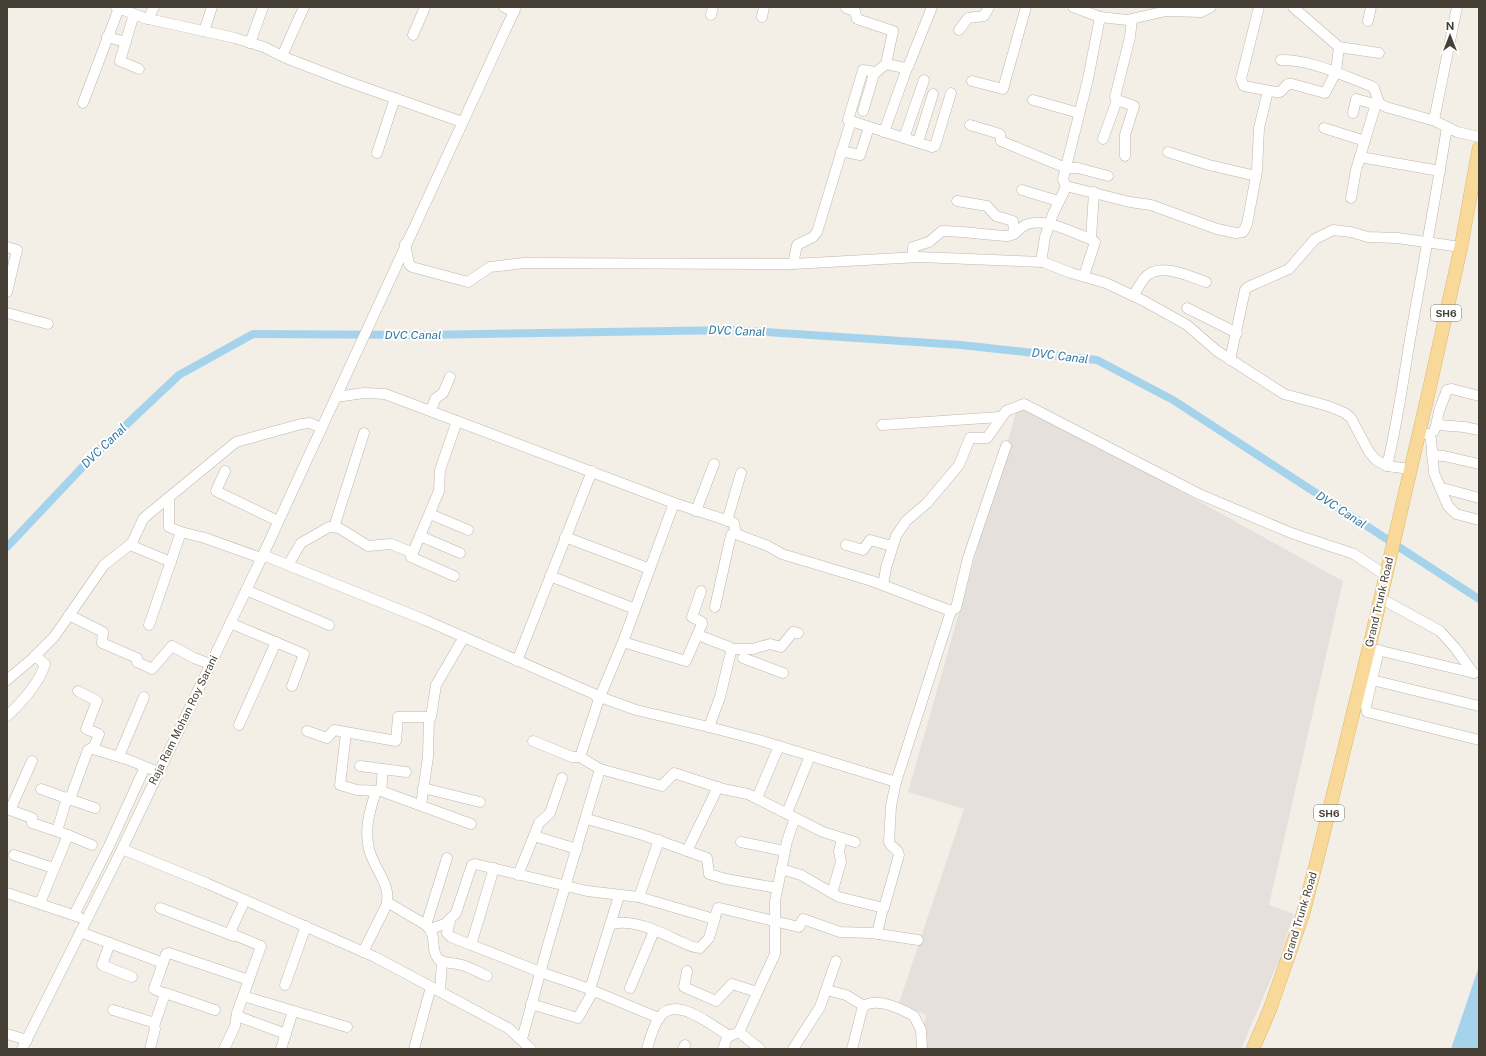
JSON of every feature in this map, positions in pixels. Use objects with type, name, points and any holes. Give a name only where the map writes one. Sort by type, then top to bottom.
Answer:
[{"type":"main road","name":"Grand Trunk Road","points":[[1253,1049],[1270,1009],[1304,911],[1374,649],[1380,598],[1385,573],[1420,431],[1461,247],[1479,148]]},
{"type":"street","points":[[148,19],[154,7]]},
{"type":"street","points":[[204,32],[212,7]]},
{"type":"street","points":[[250,43],[262,7]]},
{"type":"street","points":[[282,56],[304,7]]},
{"type":"street","points":[[414,35],[425,7]]},
{"type":"street","points":[[504,7],[515,9]]},
{"type":"street","points":[[762,18],[764,7]]},
{"type":"street","points":[[884,132],[907,68],[932,7]]},
{"type":"street","points":[[959,30],[968,18],[984,16],[989,7]]},
{"type":"street","points":[[972,81],[1003,89],[1026,7]]},
{"type":"street","points":[[1073,7],[1100,17],[1132,19],[1182,9],[1202,12],[1211,7]]},
{"type":"street","points":[[1259,7],[1241,83],[1248,87],[1280,92],[1288,84],[1292,84],[1325,93],[1336,72],[1339,47]]},
{"type":"street","points":[[1293,7],[1339,47],[1379,53]]},
{"type":"street","points":[[1368,21],[1371,7]]},
{"type":"street","points":[[1434,120],[1457,7]]},
{"type":"street","points":[[83,102],[117,8],[148,19],[250,43],[462,122]]},
{"type":"street","points":[[846,8],[856,12],[857,18],[893,31],[886,64],[875,72],[863,111]]},
{"type":"street","name":"Raja Ram Mohan Roy Sarani","points":[[24,1045],[122,849],[246,590],[515,9]]},
{"type":"street","points":[[134,14],[120,62],[139,70]]},
{"type":"street","points":[[1066,186],[1063,179],[1100,17]]},
{"type":"street","points":[[1103,139],[1117,100],[1115,97],[1130,37],[1132,19]]},
{"type":"street","points":[[107,36],[126,42]]},
{"type":"street","points":[[1281,60],[1296,60],[1315,64],[1336,72],[1374,88],[1378,102],[1386,107],[1434,120],[1457,132],[1479,137]]},
{"type":"street","points":[[886,64],[907,68]]},
{"type":"street","points":[[875,72],[863,70],[848,118],[851,121],[934,147],[951,94]]},
{"type":"street","points":[[904,138],[924,80]]},
{"type":"street","points":[[1066,186],[1151,206],[1193,222],[1240,233],[1245,229],[1247,224],[1256,176],[1259,128],[1268,91]]},
{"type":"street","points":[[918,142],[933,94]]},
{"type":"street","points":[[377,152],[395,98]]},
{"type":"street","points":[[1353,113],[1356,99],[1374,104],[1378,102]]},
{"type":"street","points":[[1033,100],[1079,113]]},
{"type":"street","points":[[1117,100],[1134,106],[1124,135],[1125,156]]},
{"type":"street","points":[[1350,198],[1360,157],[1375,107],[1378,102]]},
{"type":"street","points":[[793,264],[798,245],[813,237],[817,232],[851,121]]},
{"type":"street","points":[[970,124],[1000,134],[1001,141],[1066,168],[1078,168],[1108,176]]},
{"type":"street","points":[[841,151],[860,155],[869,127]]},
{"type":"street","points":[[1387,466],[1398,420],[1412,330],[1429,242],[1447,127]]},
{"type":"street","points":[[1324,128],[1365,141]]},
{"type":"street","points":[[1168,152],[1209,165],[1256,176]]},
{"type":"street","points":[[1360,157],[1440,171]]},
{"type":"street","points":[[1041,262],[1049,225],[1058,201],[1066,186]]},
{"type":"street","points":[[1022,190],[1058,201]]},
{"type":"street","points":[[1091,239],[1094,192]]},
{"type":"street","points":[[957,201],[989,207],[996,216],[1012,221],[1014,234]]},
{"type":"street","points":[[913,257],[914,246],[929,242],[942,231],[1008,236],[1014,234],[1027,224],[1049,225],[1091,239],[1095,242],[1084,276]]},
{"type":"street","points":[[1230,360],[1245,290],[1248,287],[1289,269],[1304,250],[1324,234],[1333,230],[1342,230],[1368,237],[1397,238],[1461,247]]},
{"type":"street","points":[[405,244],[409,264],[412,267],[468,282],[490,267],[524,263],[793,264],[913,257],[960,257],[1041,262],[1106,283],[1133,296],[1187,325],[1200,338],[1230,360],[1284,394],[1328,406],[1345,413],[1351,418],[1369,452],[1376,460],[1387,466],[1410,473]]},
{"type":"street","points":[[7,247],[16,250],[7,292]]},
{"type":"street","points":[[1133,296],[1146,277],[1154,272],[1172,271],[1206,282]]},
{"type":"street","points":[[1187,308],[1237,333]]},
{"type":"street","points":[[7,313],[48,324]]},
{"type":"street","points":[[431,411],[435,399],[443,392],[450,377]]},
{"type":"street","points":[[1431,439],[1436,426],[1440,405],[1447,390],[1452,389],[1479,396]]},
{"type":"street","points":[[337,393],[380,394],[431,411],[674,503],[734,523],[736,534],[768,546],[782,554],[883,585],[951,612]]},
{"type":"street","points":[[883,585],[892,546],[896,536],[906,521],[927,503],[959,465],[970,438],[987,438],[1000,417],[1012,407],[1021,404],[1027,404],[1199,494],[1291,533],[1354,554],[1385,573]]},
{"type":"street","points":[[882,425],[1000,417]]},
{"type":"street","points":[[454,576],[412,558],[439,491],[440,470],[457,421]]},
{"type":"street","points":[[7,680],[54,637],[104,565],[130,545],[143,519],[240,440],[301,424],[310,423],[321,428]]},
{"type":"street","points":[[1436,426],[1464,427],[1479,430]]},
{"type":"street","points":[[1420,431],[1429,434],[1431,439],[1434,473],[1442,488],[1448,506],[1456,514],[1479,520]]},
{"type":"street","points":[[334,527],[364,433]]},
{"type":"street","points":[[877,934],[899,855],[898,850],[891,846],[889,842],[891,806],[896,782],[951,612],[956,608],[968,558],[1006,446]]},
{"type":"street","points":[[1432,455],[1444,456],[1479,464]]},
{"type":"street","points":[[696,511],[714,464]]},
{"type":"street","points":[[225,471],[216,491],[278,521]]},
{"type":"street","points":[[517,661],[592,471]]},
{"type":"street","points":[[727,521],[741,473]]},
{"type":"street","points":[[1442,488],[1479,498]]},
{"type":"street","points":[[169,498],[169,527],[288,565],[464,637],[600,698],[636,710],[709,727],[779,746],[896,782]]},
{"type":"street","points":[[580,757],[600,698],[623,642],[674,503]]},
{"type":"street","points":[[430,514],[468,530]]},
{"type":"street","points":[[288,565],[301,543],[325,528],[334,527],[368,546],[391,544],[413,553]]},
{"type":"street","points":[[149,626],[181,532]]},
{"type":"street","points":[[715,607],[731,535],[735,532]]},
{"type":"street","points":[[420,536],[460,553]]},
{"type":"street","points":[[565,537],[650,569]]},
{"type":"street","points":[[846,545],[862,550],[870,540],[892,546]]},
{"type":"street","points":[[130,545],[171,562]]},
{"type":"street","points":[[550,576],[635,609]]},
{"type":"street","points":[[246,590],[329,625]]},
{"type":"street","points":[[623,642],[650,649],[686,662],[702,623],[692,616],[701,591]]},
{"type":"street","points":[[1380,598],[1440,631],[1476,674]]},
{"type":"street","points":[[69,615],[103,632],[102,643],[137,658],[137,662],[152,669],[172,646],[194,658],[210,664]]},
{"type":"street","points":[[230,623],[304,654],[292,686]]},
{"type":"street","points":[[698,635],[731,649],[759,648],[770,644],[781,647],[792,632],[798,633]]},
{"type":"street","points":[[421,805],[429,746],[429,717],[432,716],[436,685],[464,637]]},
{"type":"street","points":[[240,725],[276,642]]},
{"type":"street","points":[[709,727],[722,688],[731,649]]},
{"type":"street","points":[[1476,674],[1374,649],[1372,680],[1366,706],[1367,712],[1370,714],[1479,740]]},
{"type":"street","points":[[7,716],[31,689],[40,675],[45,664],[35,656]]},
{"type":"street","points":[[743,658],[783,673]]},
{"type":"street","points":[[1372,680],[1479,706]]},
{"type":"street","points":[[57,831],[66,798],[72,794],[88,750],[92,748],[99,734],[86,729],[97,701],[78,691]]},
{"type":"street","points":[[119,756],[144,697]]},
{"type":"street","points":[[307,731],[327,738],[333,730],[395,742],[397,740],[398,717],[429,717]]},
{"type":"street","points":[[346,732],[340,785],[357,790],[378,791],[471,824]]},
{"type":"street","points":[[533,741],[572,757],[580,757],[600,769],[662,786],[674,773],[757,798],[791,816],[855,842]]},
{"type":"street","points":[[757,798],[779,746]]},
{"type":"street","points":[[92,748],[119,756],[158,772]]},
{"type":"street","points":[[647,1049],[659,1018],[668,1011],[686,1010],[728,1035],[732,1036],[739,1032],[775,954],[774,921],[777,888],[791,816],[810,756]]},
{"type":"street","points":[[32,761],[10,810],[32,818],[32,823],[92,845]]},
{"type":"street","points":[[360,766],[406,772]]},
{"type":"street","points":[[74,916],[109,846],[145,767]]},
{"type":"street","points":[[363,952],[387,902],[382,877],[371,857],[367,841],[368,816],[378,791],[383,769]]},
{"type":"street","points":[[522,1039],[540,972],[587,819],[600,769]]},
{"type":"street","points":[[518,874],[541,820],[550,813],[562,778]]},
{"type":"street","points":[[687,851],[718,787]]},
{"type":"street","points":[[423,788],[480,802]]},
{"type":"street","points":[[41,789],[95,808]]},
{"type":"street","points":[[587,819],[659,840],[707,858],[709,874],[726,879],[777,888]]},
{"type":"street","points":[[40,903],[53,868],[68,835]]},
{"type":"street","points":[[534,836],[578,849]]},
{"type":"street","points":[[832,893],[841,862],[838,851],[842,838]]},
{"type":"street","points":[[639,897],[659,840]]},
{"type":"street","points":[[741,842],[785,851]]},
{"type":"street","points":[[122,849],[306,926],[363,952],[508,1028],[522,1039],[531,1049]]},
{"type":"street","points":[[14,855],[53,868]]},
{"type":"street","points":[[428,927],[447,858]]},
{"type":"street","points":[[659,1018],[591,989],[540,972],[448,936],[450,921],[459,907],[472,866],[475,864],[566,886],[620,896],[639,897],[680,910],[716,918]]},
{"type":"street","points":[[471,945],[494,868]]},
{"type":"street","points":[[781,869],[801,875],[839,898],[883,908]]},
{"type":"street","points":[[7,893],[40,903],[86,920]]},
{"type":"street","points":[[531,1004],[578,1018],[591,989],[620,896]]},
{"type":"street","points":[[234,936],[231,931],[245,900]]},
{"type":"street","points":[[387,902],[428,927],[434,938],[436,956],[442,961],[462,965],[487,976]]},
{"type":"street","points":[[160,908],[261,946],[243,996],[235,1026],[224,1049]]},
{"type":"street","points":[[612,924],[633,924],[654,930],[693,947],[700,948],[709,938],[718,908],[720,908],[799,927],[803,919],[840,932],[877,934],[918,940]]},
{"type":"street","points":[[428,927],[450,921]]},
{"type":"street","points":[[285,985],[306,926]]},
{"type":"street","points":[[630,988],[654,930]]},
{"type":"street","points":[[80,932],[163,963]]},
{"type":"street","points":[[110,943],[102,965],[132,977]]},
{"type":"street","points":[[215,1010],[154,989],[166,954],[169,953],[249,980]]},
{"type":"street","points":[[414,1049],[435,989],[442,961]]},
{"type":"street","points":[[793,1049],[817,1013],[827,990],[836,961]]},
{"type":"street","points":[[688,971],[684,987],[716,1001],[732,984],[757,992]]},
{"type":"street","points":[[827,990],[846,995],[864,1006]]},
{"type":"street","points":[[150,1049],[156,1027],[154,1024],[165,993]]},
{"type":"street","points":[[243,996],[347,1027]]},
{"type":"street","points":[[864,1006],[873,1002],[880,1003],[914,1016],[921,1030],[922,1049]]},
{"type":"street","points":[[852,1049],[864,1006]]},
{"type":"street","points":[[113,1010],[154,1024]]},
{"type":"street","points":[[281,1049],[293,1011]]},
{"type":"street","points":[[237,1016],[286,1034]]},
{"type":"street","points":[[739,1032],[760,1049]]},
{"type":"street","points":[[7,1034],[24,1045]]},
{"type":"street","points":[[723,1049],[728,1035]]},
{"type":"shaded area","points":[[1019,402],[1343,581],[1269,905],[1294,914],[1279,960],[1241,1049],[918,1049],[926,1015],[899,1003],[964,809],[908,792]]},
{"type":"water","points":[[1479,966],[1479,1049],[1451,1049]]},
{"type":"waterway","name":"DVC Canal","points":[[7,547],[92,457],[179,375],[253,334],[422,335],[734,330],[961,345],[1097,360],[1173,400],[1479,599]]}]
